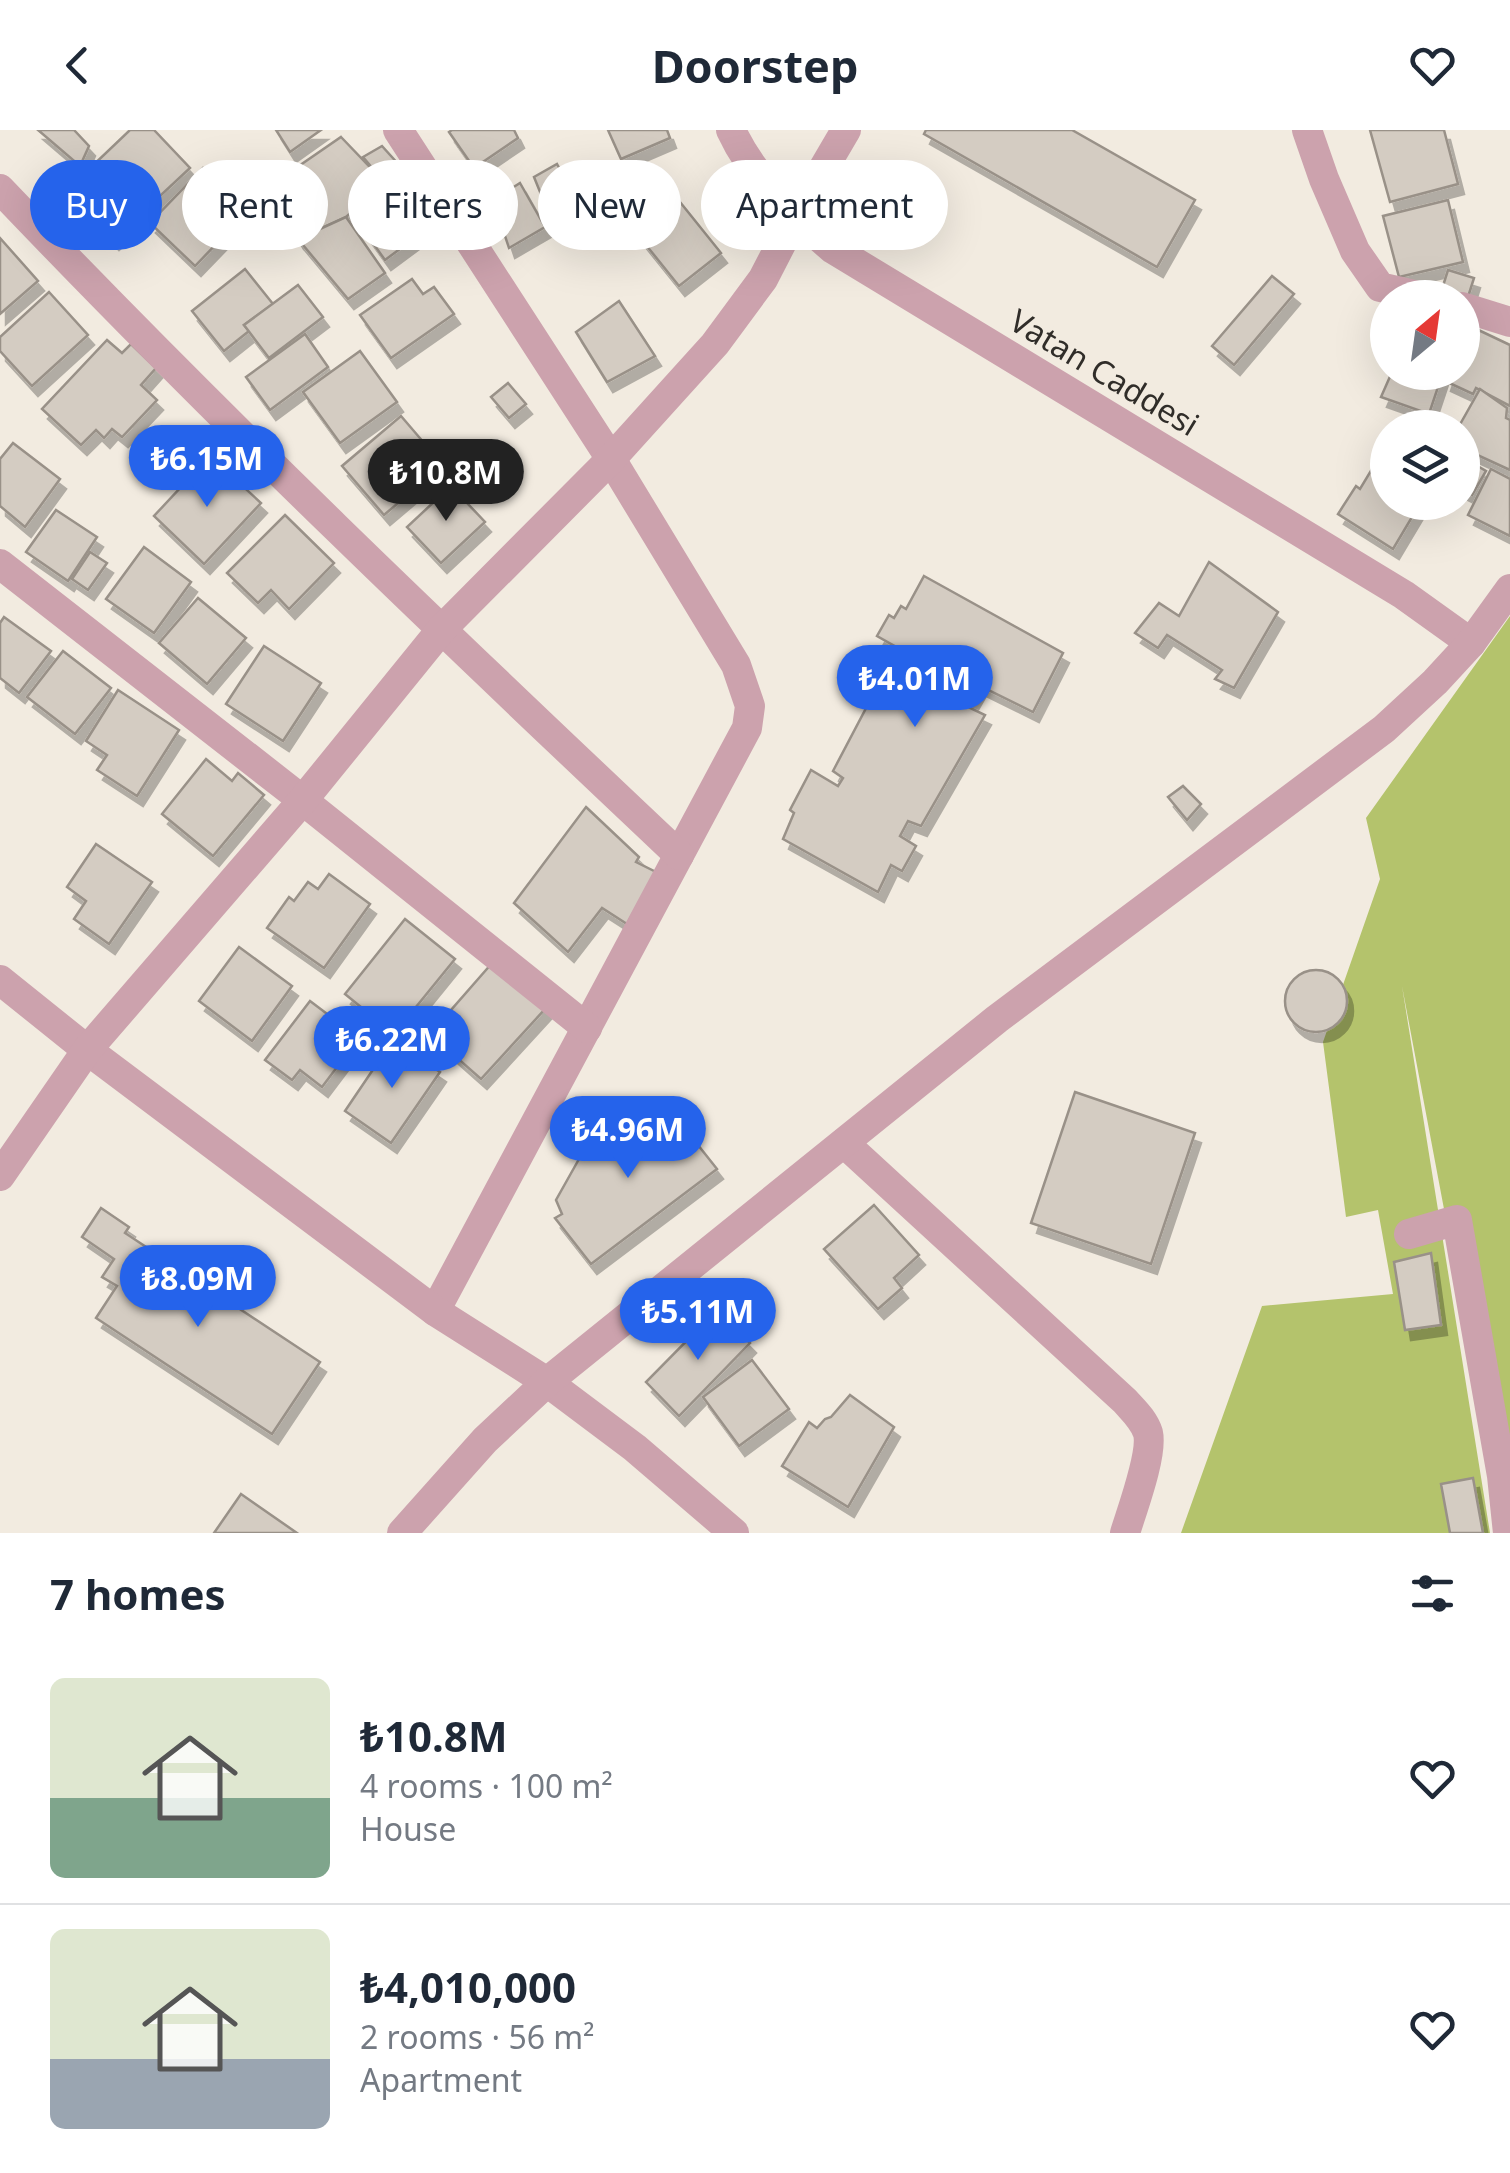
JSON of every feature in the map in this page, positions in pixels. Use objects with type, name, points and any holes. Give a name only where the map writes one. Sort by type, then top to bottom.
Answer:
[{"type":"street","points":[[398,130],[612,459],[736,664],[750,706],[747,728],[436,1311]]},
{"type":"street","name":"Vatan Caddesi","points":[[731,130],[749,160]]},
{"type":"street","points":[[828,160],[846,130]]},
{"type":"street","points":[[1307,130],[1356,251],[1376,280]]},
{"type":"street","points":[[0,189],[102,296],[441,630],[679,856]]},
{"type":"street","points":[[0,1176],[88,1050],[303,800],[441,630],[612,459],[715,344],[763,279],[778,250]]},
{"type":"street","name":"Vatan Caddesi","points":[[834,250],[1404,595],[1471,643]]},
{"type":"street","points":[[1480,313],[1510,322]]},
{"type":"street","points":[[0,564],[587,1028]]},
{"type":"street","points":[[402,1533],[485,1440],[547,1382],[997,1019],[1384,728],[1471,643],[1510,589]]},
{"type":"street","points":[[0,980],[436,1311],[547,1382],[635,1448],[734,1533]]},
{"type":"street","points":[[844,1143],[1140,1418],[1148,1432],[1150,1448],[1125,1533]]},
{"type":"street","points":[[1409,1234],[1458,1220],[1502,1476],[1508,1533]]},
{"type":"green space","points":[[1510,616],[1510,1533],[1505,1533],[1402,986],[1490,1533],[1181,1533],[1262,1306],[1393,1294],[1378,1210],[1346,1217],[1323,1042],[1380,879],[1366,818]]},
{"type":"building","points":[[38,130],[74,130],[89,146],[83,160],[73,160]]},
{"type":"building","points":[[130,130],[154,130],[182,160],[182,175],[162,194],[162,160],[99,160]]},
{"type":"building","points":[[276,130],[321,130],[290,152]]},
{"type":"building","points":[[514,130],[518,138],[486,160],[468,160],[449,132]]},
{"type":"building","points":[[608,130],[667,130],[670,138],[621,159]]},
{"type":"building","points":[[926,130],[1072,130],[1195,200],[1157,267],[924,134]]},
{"type":"building","points":[[1370,130],[1444,130],[1458,184],[1390,202]]},
{"type":"building","points":[[341,137],[363,160],[348,160],[346,217],[328,225],[328,160],[308,160]]},
{"type":"building","points":[[382,146],[395,160],[366,160],[363,157]]},
{"type":"building","points":[[518,184],[538,215],[538,231],[518,243]]},
{"type":"building","points":[[182,190],[182,250],[210,250],[195,266],[162,234],[162,211]]},
{"type":"building","points":[[1448,200],[1463,262],[1399,277],[1383,216]]},
{"type":"building","points":[[681,203],[701,228],[701,250],[721,253],[679,286],[650,250],[681,250]]},
{"type":"building","points":[[346,217],[348,250],[369,250],[385,273],[348,299],[307,250],[328,250],[328,225]]},
{"type":"building","points":[[0,238],[38,281],[0,314]]},
{"type":"building","points":[[378,250],[398,250],[385,260]]},
{"type":"building","points":[[245,269],[273,304],[244,325],[249,331],[224,351],[192,311]]},
{"type":"building","points":[[1448,270],[1474,278],[1473,280],[1445,280]]},
{"type":"building","points":[[1272,276],[1294,294],[1234,365],[1212,346]]},
{"type":"building","points":[[412,279],[423,294],[434,287],[454,314],[391,358],[360,315]]},
{"type":"building","points":[[298,285],[323,317],[269,358],[244,325]]},
{"type":"building","points":[[49,292],[88,335],[32,386],[0,351],[0,337]]},
{"type":"building","points":[[619,301],[655,356],[607,382],[576,332]]},
{"type":"building","points":[[1480,331],[1510,345],[1510,406],[1480,390]]},
{"type":"building","points":[[305,334],[328,367],[270,410],[246,377]]},
{"type":"building","points":[[107,340],[122,353],[131,344],[156,368],[141,385],[157,400],[122,437],[112,429],[104,438],[96,430],[81,445],[42,409]]},
{"type":"building","points":[[360,351],[397,402],[340,443],[303,392]]},
{"type":"building","points":[[508,383],[526,404],[509,418],[491,397]]},
{"type":"building","points":[[1480,389],[1507,408],[1510,470],[1480,456],[1480,410],[1468,410]]},
{"type":"building","points":[[1384,390],[1437,390],[1430,410],[1418,410],[1381,397]]},
{"type":"building","points":[[401,416],[443,465],[384,515],[342,466]]},
{"type":"building","points":[[13,443],[60,479],[25,527],[0,506],[0,459]]},
{"type":"building","points":[[210,456],[261,503],[204,564],[154,516]]},
{"type":"building","points":[[1491,469],[1510,479],[1510,536],[1478,520],[1480,491]]},
{"type":"building","points":[[1370,472],[1370,520],[1410,520],[1393,549],[1338,514],[1356,486],[1360,489]]},
{"type":"building","points":[[451,486],[485,522],[441,563],[407,527]]},
{"type":"building","points":[[56,510],[97,537],[68,581],[26,552]]},
{"type":"building","points":[[285,515],[334,563],[289,609],[271,590],[258,603],[227,573]]},
{"type":"building","points":[[144,547],[191,582],[154,633],[106,599]]},
{"type":"building","points":[[90,552],[107,563],[88,590],[72,579]]},
{"type":"building","points":[[1209,562],[1278,612],[1234,688],[1215,679],[1222,670],[1167,635],[1158,648],[1135,633],[1159,603],[1179,616]]},
{"type":"building","points":[[924,576],[1063,653],[1033,712],[980,686],[968,707],[985,715],[921,826],[908,821],[900,836],[916,846],[902,871],[891,865],[878,892],[783,839],[794,813],[790,810],[811,770],[838,786],[843,778],[833,771],[893,657],[901,663],[907,653],[877,636],[889,615],[894,618],[901,606],[906,609]]},
{"type":"building","points":[[198,598],[246,638],[207,684],[159,643]]},
{"type":"building","points":[[4,617],[51,651],[19,693],[0,678],[0,623]]},
{"type":"building","points":[[264,646],[321,683],[283,741],[226,704]]},
{"type":"building","points":[[63,651],[111,688],[75,734],[27,697]]},
{"type":"building","points":[[118,690],[179,730],[137,796],[97,770],[107,755],[86,741]]},
{"type":"building","points":[[206,759],[232,781],[238,773],[264,795],[213,856],[162,814]]},
{"type":"building","points":[[1183,786],[1201,804],[1187,820],[1168,797]]},
{"type":"building","points":[[586,807],[639,857],[636,862],[656,872],[627,924],[602,908],[568,952],[514,903]]},
{"type":"building","points":[[96,844],[152,882],[109,944],[74,919],[86,901],[67,887]]},
{"type":"building","points":[[329,874],[370,904],[324,968],[267,928],[289,897],[294,901],[308,882],[318,889]]},
{"type":"building","points":[[405,919],[455,959],[394,1034],[345,994]]},
{"type":"building","points":[[239,947],[292,986],[252,1041],[199,1001]]},
{"type":"building","points":[[493,962],[545,1009],[481,1079],[430,1034]]},
{"type":"building","points":[[1316,970],[1338,979],[1347,1001],[1338,1023],[1316,1032],[1294,1023],[1285,1001],[1294,979]]},
{"type":"building","points":[[310,1001],[359,1038],[322,1087],[300,1070],[292,1080],[265,1060]]},
{"type":"building","points":[[393,1040],[440,1072],[391,1143],[345,1111]]},
{"type":"building","points":[[1075,1092],[1195,1133],[1151,1264],[1031,1223]]},
{"type":"building","points":[[671,1111],[717,1169],[591,1264],[555,1218],[562,1214],[556,1200],[588,1143],[615,1124],[659,1119]]},
{"type":"building","points":[[874,1205],[919,1255],[894,1278],[902,1288],[878,1309],[824,1249]]},
{"type":"building","points":[[101,1208],[129,1227],[125,1233],[320,1362],[272,1434],[96,1318],[117,1286],[102,1277],[114,1259],[82,1237]]},
{"type":"building","points":[[1431,1253],[1441,1325],[1405,1330],[1394,1262]]},
{"type":"building","points":[[717,1310],[750,1343],[679,1416],[646,1382]]},
{"type":"building","points":[[752,1360],[789,1409],[739,1446],[703,1397]]},
{"type":"building","points":[[850,1395],[894,1427],[848,1507],[782,1466],[809,1422],[817,1428]]},
{"type":"building","points":[[1473,1478],[1483,1533],[1450,1533],[1441,1484]]},
{"type":"building","points":[[241,1494],[297,1533],[214,1533]]}]
